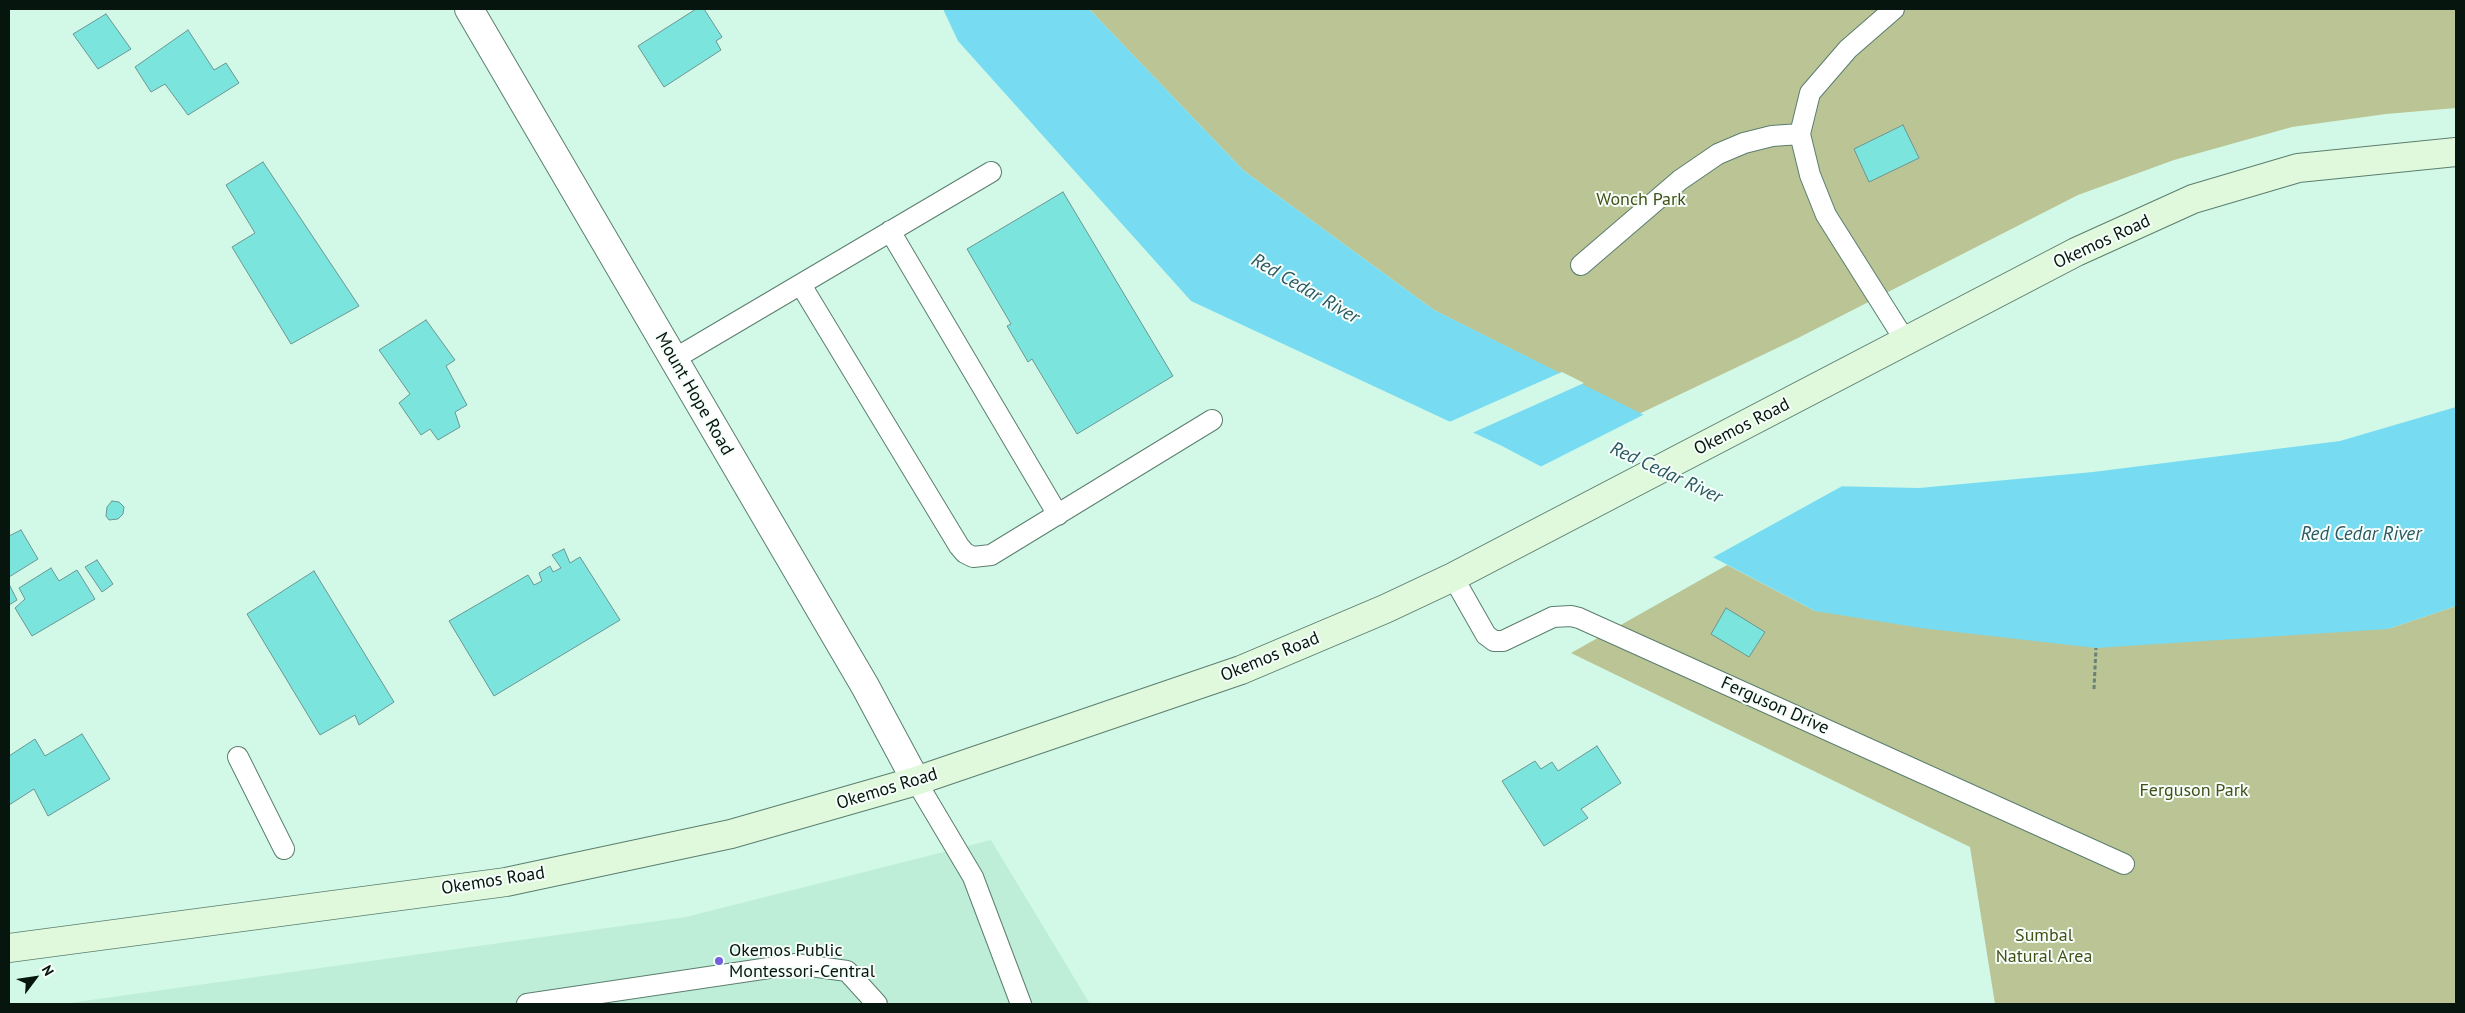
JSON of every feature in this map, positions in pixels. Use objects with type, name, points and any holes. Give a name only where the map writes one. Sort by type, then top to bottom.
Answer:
[{"type":"main road","name":"Okemos Road","points":[[9,948],[506,882],[730,834],[916,782],[1240,670],[1385,609],[1453,577],[1556,524],[2076,252],[2194,199],[2298,168],[2456,152]]},
{"type":"street","name":"Mount Hope Road","points":[[469,9],[865,686],[916,782]]},
{"type":"lane","points":[[1894,9],[1848,49],[1810,93],[1800,134],[1810,175],[1826,215],[1906,342]]},
{"type":"lane","points":[[1581,265],[1680,180],[1705,162],[1744,143],[1772,136],[1800,134]]},
{"type":"lane","points":[[674,359],[991,172]]},
{"type":"lane","points":[[890,232],[1058,515]]},
{"type":"lane","points":[[801,285],[965,553],[982,558],[991,555],[1212,420]]},
{"type":"lane","name":"Ferguson Drive","points":[[1453,577],[1486,635],[1494,641],[1503,641],[1553,616],[1579,618],[2124,864]]},
{"type":"lane","points":[[238,757],[284,849]]},
{"type":"lane","points":[[916,782],[974,877],[1021,1004]]},
{"type":"lane","points":[[527,1004],[796,964],[847,971],[877,1004]]},
{"type":"path","points":[[2094,689],[2096,648]]},
{"type":"shaded area","name":"Okemos Public Montessori-Central","points":[[991,840],[1090,1004],[62,1004],[686,917]]},
{"type":"green space","name":"Wonch Park","points":[[1089,9],[2456,9],[2456,108],[2386,114],[2292,127],[2174,160],[2078,195],[1798,338],[1639,414],[1434,310],[1244,171]]},
{"type":"green space","name":"Ferguson Park","points":[[1727,565],[1815,611],[2388,629],[2456,606],[2456,1004],[1995,1004],[1970,847],[1571,653]]},
{"type":"water","name":"Red Cedar River","points":[[943,9],[1089,9],[1244,171],[1434,310],[1784,485],[1919,488],[2093,472],[2340,441],[2456,407],[2456,606],[2388,629],[2096,648],[1921,628],[1815,611],[1502,446],[1191,301],[958,41]]},
{"type":"pier","points":[[1562,372],[1584,383],[1470,434],[1447,423]]},
{"type":"pier","points":[[1645,414],[1784,483],[1846,484],[1710,559],[1538,468]]},
{"type":"building","points":[[696,9],[704,9],[722,37],[716,41],[721,50],[664,87],[638,46]]},
{"type":"building","points":[[106,14],[131,49],[98,69],[73,34]]},
{"type":"building","points":[[188,30],[214,70],[226,63],[239,83],[188,115],[165,84],[151,92],[135,67]]},
{"type":"building","points":[[1903,125],[1919,158],[1869,182],[1854,149]]},
{"type":"building","points":[[263,162],[359,306],[291,344],[232,247],[255,233],[226,185]]},
{"type":"building","points":[[1063,192],[1173,376],[1077,434],[1032,359],[1028,362],[1007,326],[1011,324],[967,249]]},
{"type":"building","points":[[426,320],[455,360],[446,366],[467,405],[455,412],[460,427],[438,440],[430,429],[421,435],[399,403],[410,394],[379,350]]},
{"type":"building","points":[[112,501],[119,502],[124,507],[123,514],[118,519],[109,520],[106,516],[107,507]]},
{"type":"building","points":[[21,530],[38,559],[9,577],[9,536]]},
{"type":"building","points":[[564,549],[570,563],[580,557],[620,620],[494,696],[449,621],[528,575],[534,585],[542,581],[539,573],[550,566],[553,572],[561,568],[552,555]]},
{"type":"building","points":[[97,560],[113,584],[102,592],[85,567]]},
{"type":"building","points":[[51,568],[59,581],[77,570],[95,599],[32,636],[15,608],[25,599],[19,588]]},
{"type":"building","points":[[314,571],[394,702],[359,725],[355,715],[320,735],[247,614]]},
{"type":"building","points":[[9,584],[17,600],[9,605]]},
{"type":"building","points":[[1726,608],[1765,632],[1749,657],[1711,634]]},
{"type":"building","points":[[82,734],[110,779],[48,816],[34,789],[9,805],[9,756],[35,739],[45,756]]},
{"type":"building","points":[[1597,746],[1621,783],[1581,809],[1588,818],[1544,846],[1502,781],[1535,761],[1541,769],[1552,762],[1558,771]]},
{"type":"place","name":"Okemos Public Montessori-Central","points":[[719,961]]},
{"type":"park label","name":"Sumbal Natural Area","points":[[2044,946]]}]
